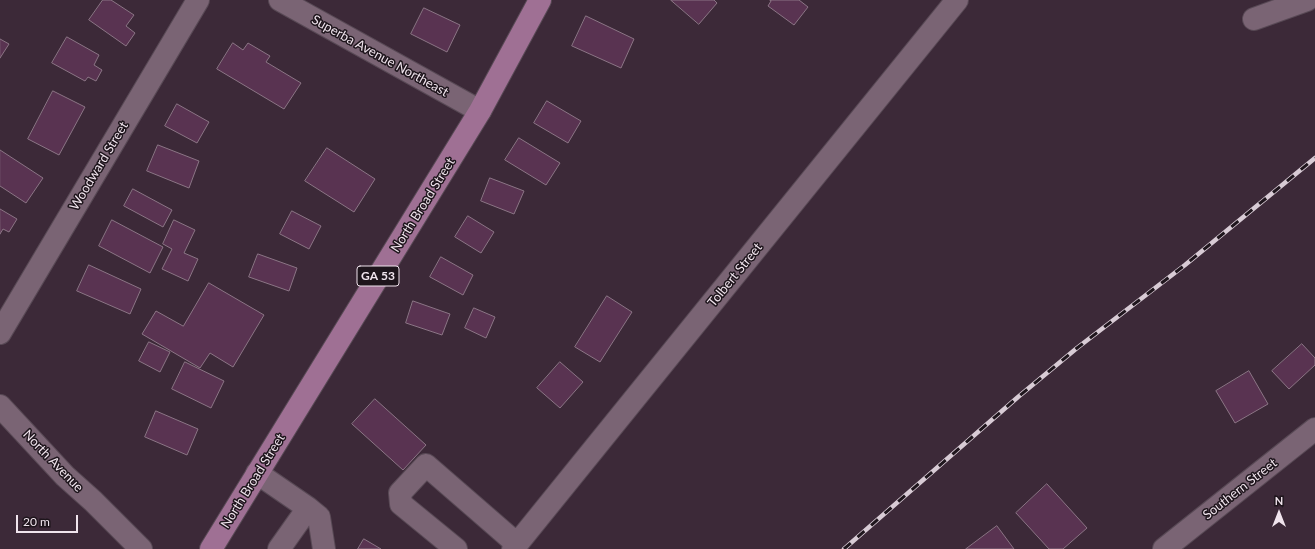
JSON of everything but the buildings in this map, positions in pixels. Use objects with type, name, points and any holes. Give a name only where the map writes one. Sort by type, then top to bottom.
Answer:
[{"type":"main road","name":"North Broad Street","points":[[211,549],[480,111],[540,0]]},
{"type":"street","name":"Woodward Street","points":[[0,333],[198,0]]},
{"type":"street","name":"Superba Avenue Northeast","points":[[280,0],[480,111]]},
{"type":"street","name":"Tolbert Street","points":[[515,547],[957,0]]},
{"type":"street","points":[[1254,18],[1307,0]]},
{"type":"street","name":"North Avenue","points":[[0,406],[65,476],[94,501],[141,549]]},
{"type":"street","name":"Southern Street","points":[[1164,549],[1315,429]]},
{"type":"street","points":[[456,549],[401,504],[400,493],[426,465],[515,547]]},
{"type":"street","points":[[257,473],[319,517],[324,549]]},
{"type":"street","points":[[288,544],[308,508]]},
{"type":"railway","points":[[844,549],[1018,397],[1077,348],[1185,265],[1315,158]]}]
